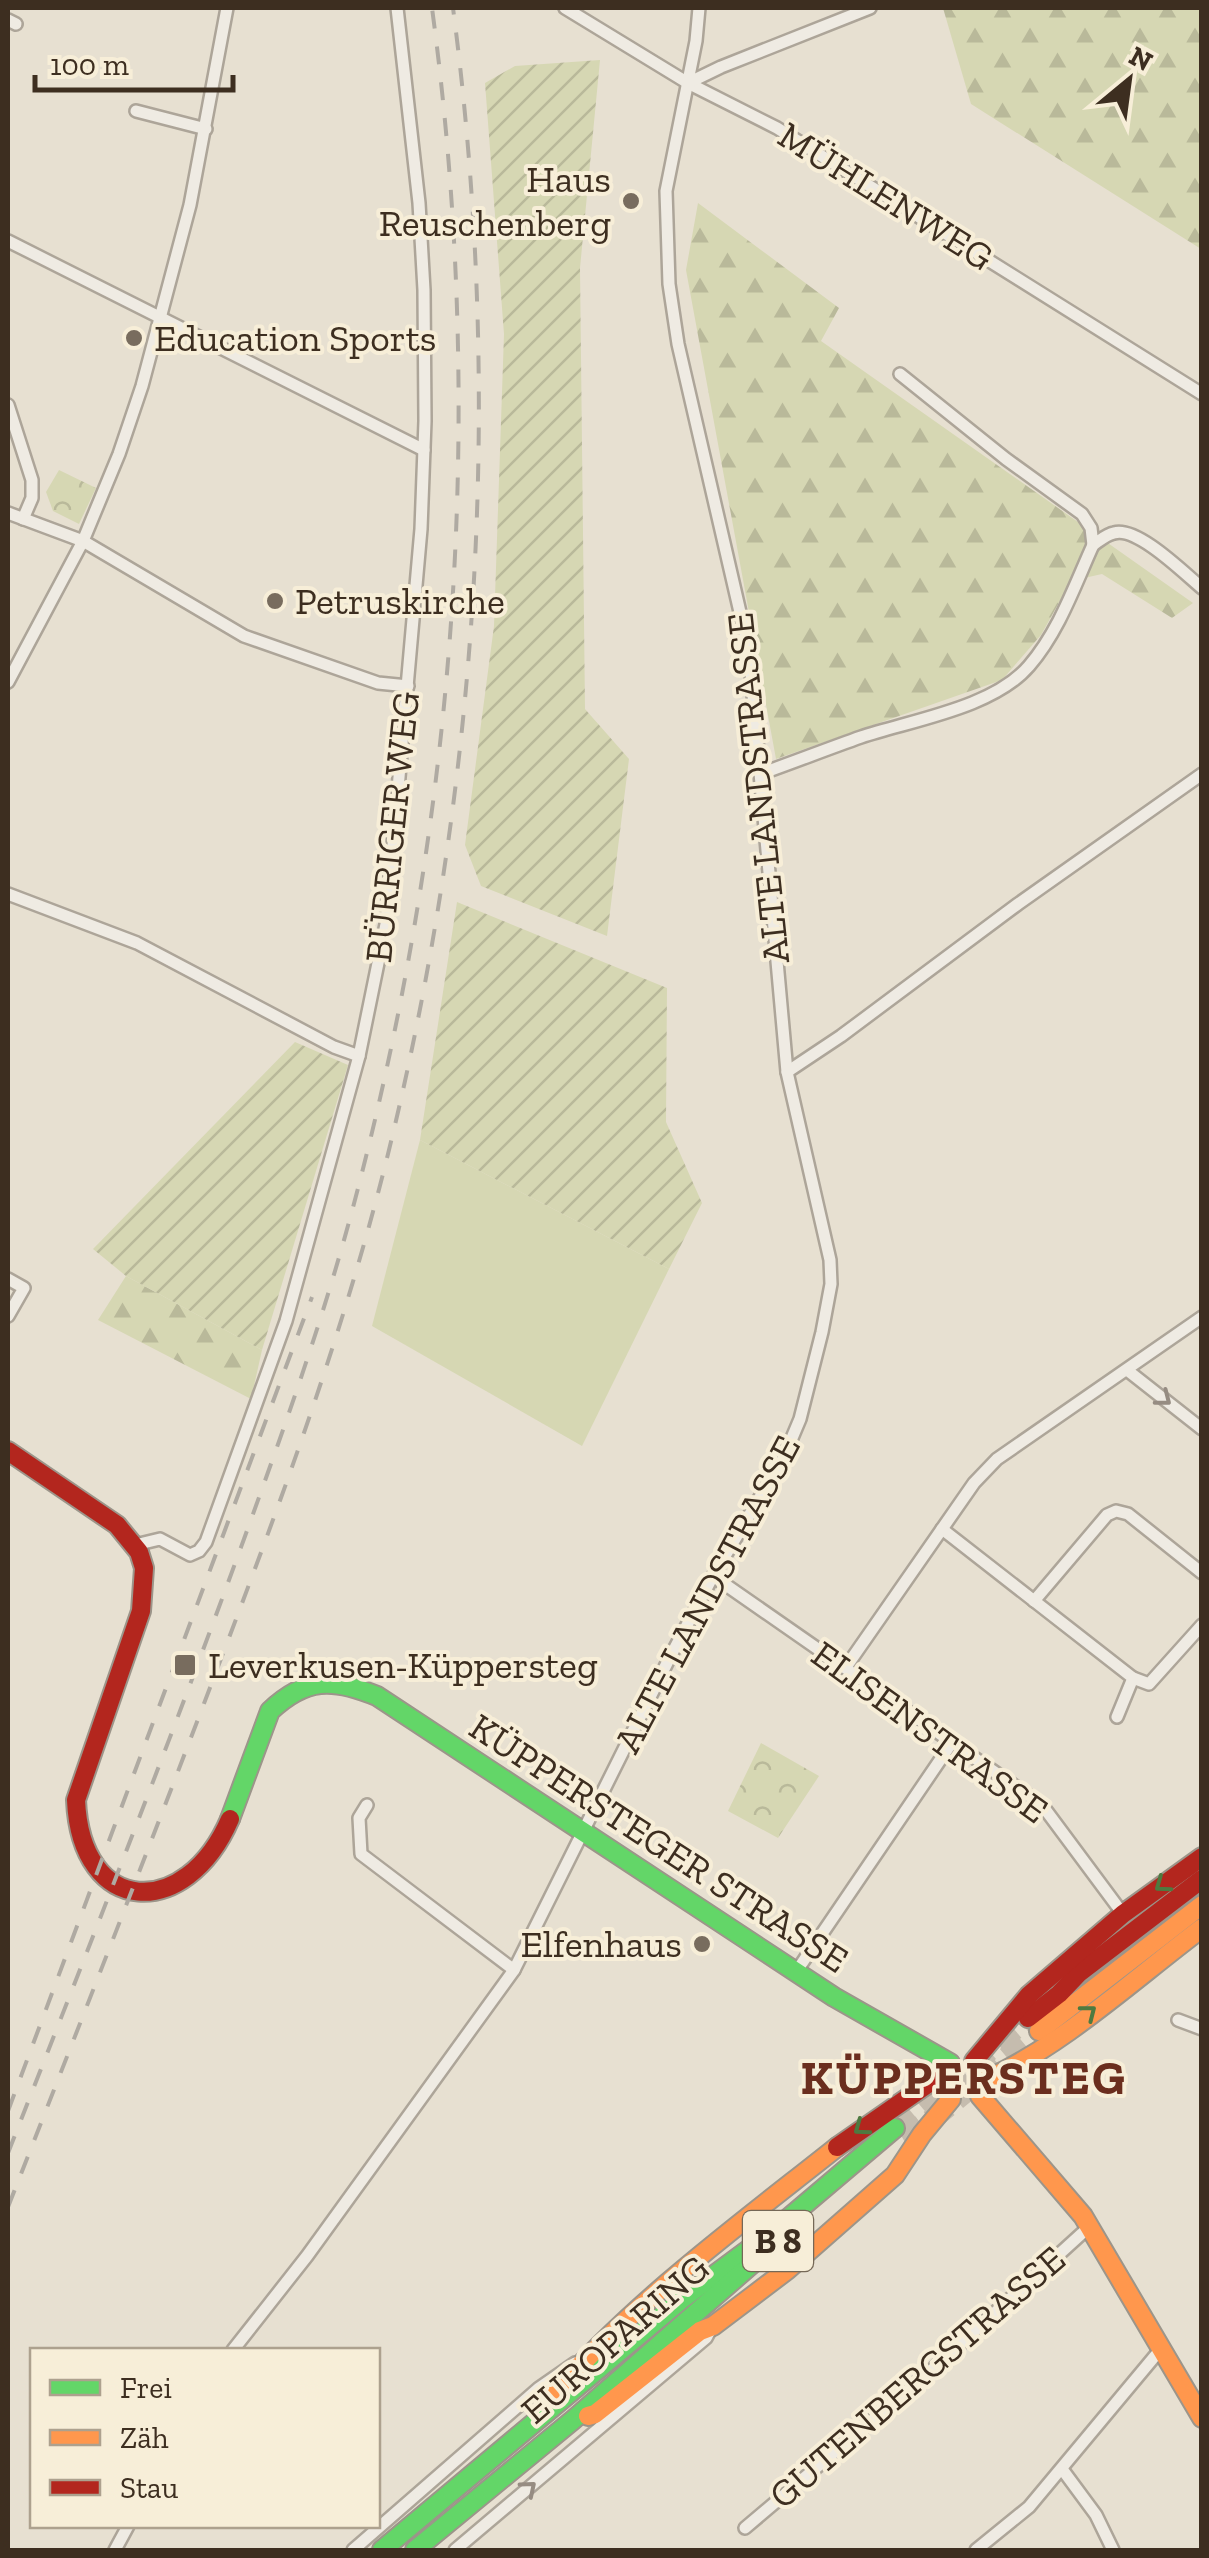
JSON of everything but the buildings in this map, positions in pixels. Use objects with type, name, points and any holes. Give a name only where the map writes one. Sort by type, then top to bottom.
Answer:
[{"type":"main road","points":[[8,1451],[107,1515],[135,1545]]},
{"type":"main road","name":"KÜPPERSTEGER STRASSE","points":[[135,1545],[145,1568],[144,1598],[80,1782],[75,1821],[84,1852],[102,1874],[128,1888],[151,1890],[178,1883],[207,1860],[226,1824],[267,1716],[293,1690],[325,1682],[347,1683],[377,1696],[946,2069]]},
{"type":"main road","points":[[974,2061],[1028,1995],[1123,1914],[1202,1857]]},
{"type":"main road","points":[[1202,1879],[1079,1973],[1034,2025],[1202,1906]]},
{"type":"main road","points":[[1202,1928],[1050,2042],[983,2088],[965,2103],[951,2099],[943,2089],[946,2069],[960,2059],[974,2061],[982,2068],[983,2088],[1090,2227],[1202,2418]]},
{"type":"main road","name":"EUROPARING","points":[[531,2426],[539,2407],[588,2356],[719,2241],[856,2132],[946,2069]]},
{"type":"main road","points":[[573,2420],[595,2414],[700,2331],[713,2326],[787,2270],[895,2175],[951,2099]]},
{"type":"main road","name":"EUROPARING","points":[[382,2550],[682,2300],[899,2133],[573,2420],[415,2550]]},
{"type":"street","points":[[8,682],[84,540],[120,454],[190,205],[227,8]]},
{"type":"street","name":"BÜRRIGER WEG","points":[[135,1545],[160,1539],[190,1554],[206,1542],[286,1321],[358,1056],[386,924],[424,450],[424,273],[397,8]]},
{"type":"street","name":"MÜHLENWEG","points":[[565,8],[688,83],[777,128],[1202,394]]},
{"type":"street","name":"ALTE LANDSTRASSE","points":[[235,2348],[307,2256],[514,1970],[713,1576],[755,1510],[790,1444],[800,1419],[831,1284],[830,1260],[786,1072],[748,651],[726,540],[678,344],[669,284],[666,190],[688,83],[698,8]]},
{"type":"street","points":[[688,83],[870,8]]},
{"type":"street","points":[[136,111],[206,129]]},
{"type":"street","points":[[8,240],[424,450]]},
{"type":"street","points":[[760,774],[979,700],[1004,688],[1027,668],[1050,637],[1092,545],[1091,528],[1082,514],[900,374]]},
{"type":"street","points":[[8,405],[32,480],[32,498],[22,519]]},
{"type":"street","points":[[8,513],[84,540],[244,636],[378,683],[408,686]]},
{"type":"street","points":[[1092,545],[1114,532],[1128,532],[1202,588]]},
{"type":"street","points":[[786,1072],[1202,774]]},
{"type":"street","points":[[8,894],[138,942],[334,1047],[358,1056]]},
{"type":"street","points":[[8,1279],[24,1288],[9,1311]]},
{"type":"street","points":[[846,1667],[974,1484],[998,1458],[1202,1316]]},
{"type":"street","points":[[1127,1370],[1202,1429]]},
{"type":"street","points":[[1034,1601],[1106,1515],[1116,1511],[1128,1514],[1202,1573]]},
{"type":"street","points":[[942,1529],[1139,1682],[1149,1684],[1202,1625]]},
{"type":"street","name":"ELISENSTRASSE","points":[[713,1576],[1042,1805],[1123,1914]]},
{"type":"street","points":[[1117,1717],[1139,1682]]},
{"type":"street","points":[[796,1972],[953,1740]]},
{"type":"street","points":[[367,1805],[359,1818],[361,1854],[514,1970]]},
{"type":"street","points":[[1178,2020],[1202,2030]]},
{"type":"street","name":"GUTENBERGSTRASSE","points":[[745,2528],[934,2368],[1090,2227]]},
{"type":"street","points":[[455,2550],[706,2338],[713,2326]]},
{"type":"street","points":[[976,2550],[1029,2508],[1160,2350]]},
{"type":"street","points":[[380,2526],[539,2388],[588,2356]]},
{"type":"street","points":[[1062,2469],[1096,2514],[1113,2550]]},
{"type":"street","points":[[352,2550],[377,2528]]},
{"type":"green space","points":[[943,8],[1201,8],[1201,249],[971,104]]},
{"type":"green space","points":[[600,60],[580,268],[585,709],[629,759],[607,936],[481,886],[465,845],[494,626],[504,334],[485,83],[515,66]]},
{"type":"green space","points":[[698,203],[839,308],[821,341],[1193,603],[1172,618],[1102,574],[1071,581],[1041,635],[1002,680],[776,759],[686,270]]},
{"type":"green space","points":[[59,470],[96,488],[79,524],[53,511],[46,492]]},
{"type":"green space","points":[[457,902],[667,988],[666,1122],[702,1203],[669,1269],[420,1140]]},
{"type":"green space","points":[[295,1042],[348,1065],[262,1350],[126,1276],[93,1249]]},
{"type":"green space","points":[[420,1140],[669,1269],[582,1446],[372,1326]]},
{"type":"green space","points":[[126,1276],[262,1350],[251,1399],[98,1320]]},
{"type":"green space","points":[[761,1743],[819,1776],[778,1838],[728,1811]]},
{"type":"tunnel","points":[[896,2128],[1028,2018]]},
{"type":"tunnel","points":[[902,2137],[930,2121],[1039,2031]]},
{"type":"railway","points":[[8,2153],[187,1693],[287,1417],[352,1211],[388,1063],[416,914],[438,764],[452,613],[458,462],[457,310],[448,159],[432,8]]},
{"type":"railway","points":[[8,2207],[193,1732],[311,1411],[371,1219],[419,1013],[444,870],[462,727],[474,584],[479,440],[477,295],[453,8]]},
{"type":"railway","points":[[8,2111],[312,1297]]},
{"type":"traffic: fast","points":[[230,1819],[270,1711],[296,1692],[320,1684],[361,1690],[377,1696],[834,1997],[950,2063]]},
{"type":"traffic: fast","points":[[382,2550],[682,2299],[771,2233],[895,2128]]},
{"type":"traffic: fast","points":[[415,2550],[573,2420],[769,2249]]},
{"type":"traffic: slow","points":[[1039,2031],[1202,1905]]},
{"type":"traffic: slow","points":[[986,2080],[1043,2049],[1202,1928]]},
{"type":"traffic: slow","points":[[980,2096],[1083,2216],[1202,2418]]},
{"type":"traffic: slow","points":[[588,2416],[787,2270],[895,2175],[951,2099]]},
{"type":"traffic: slow","points":[[554,2394],[654,2295],[837,2147]]},
{"type":"traffic: jam","points":[[8,1451],[117,1525],[139,1552],[144,1568],[141,1611],[76,1800],[82,1839],[96,1867],[115,1884],[138,1892],[163,1889],[188,1876],[211,1852],[230,1819]]},
{"type":"traffic: jam","points":[[974,2061],[1029,1995],[1123,1914],[1202,1857]]},
{"type":"traffic: jam","points":[[1028,2018],[1079,1973],[1202,1879]]},
{"type":"traffic: jam","points":[[837,2147],[942,2074]]},
{"type":"place","name":"Haus Reuschenberg","points":[[631,201]]},
{"type":"place","name":"Education Sports","points":[[134,338]]},
{"type":"place","name":"Petruskirche","points":[[275,601]]},
{"type":"place","name":"Leverkusen-Küppersteg","points":[[185,1665]]},
{"type":"place","name":"Elfenhaus","points":[[702,1944]]},
{"type":"district","name":"KÜPPERSTEG","points":[[964,2077]]}]
